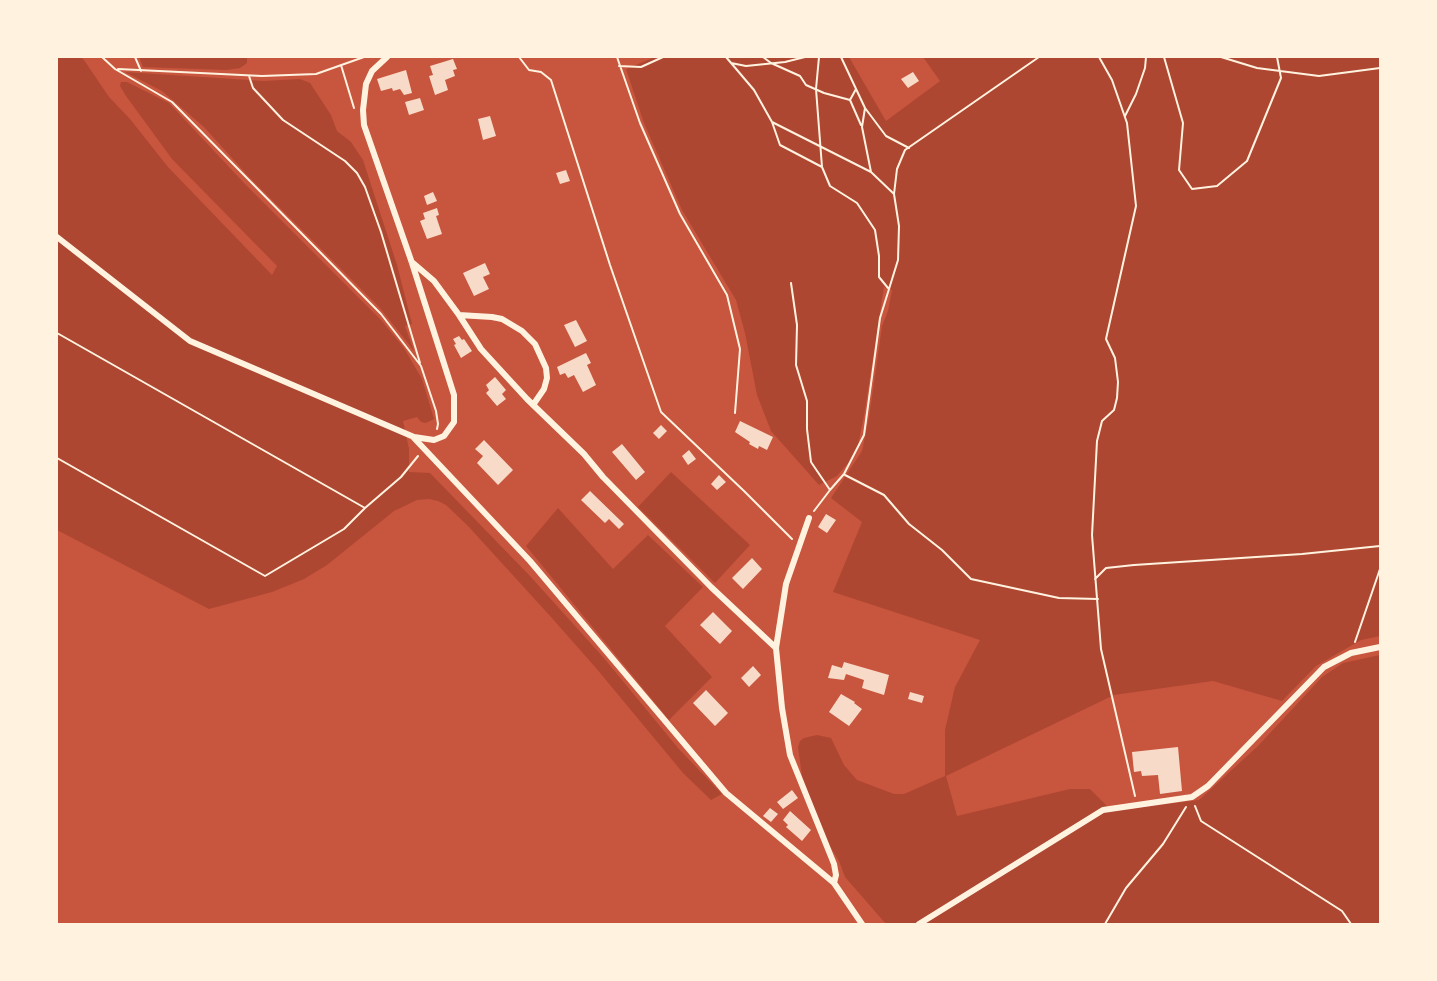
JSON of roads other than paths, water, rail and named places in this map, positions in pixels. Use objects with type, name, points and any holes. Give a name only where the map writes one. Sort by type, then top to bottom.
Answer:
[{"type":"street","points":[[57,237],[190,341],[414,437],[434,440],[444,436],[454,422],[454,395],[412,263],[364,125],[366,84],[372,71],[387,57]]},
{"type":"street","points":[[412,263],[434,281],[481,350],[711,586],[776,648]]},
{"type":"street","points":[[459,315],[502,319],[522,331],[535,344],[546,368],[547,378],[544,389],[533,405]]},
{"type":"street","points":[[414,437],[530,561],[726,792],[834,883],[862,924]]},
{"type":"street","points":[[809,518],[786,584],[776,648],[782,708],[790,755],[834,864],[836,875],[834,883]]},
{"type":"street","points":[[919,924],[1103,810],[1192,797],[1208,786],[1324,667],[1351,653],[1380,646]]}]
